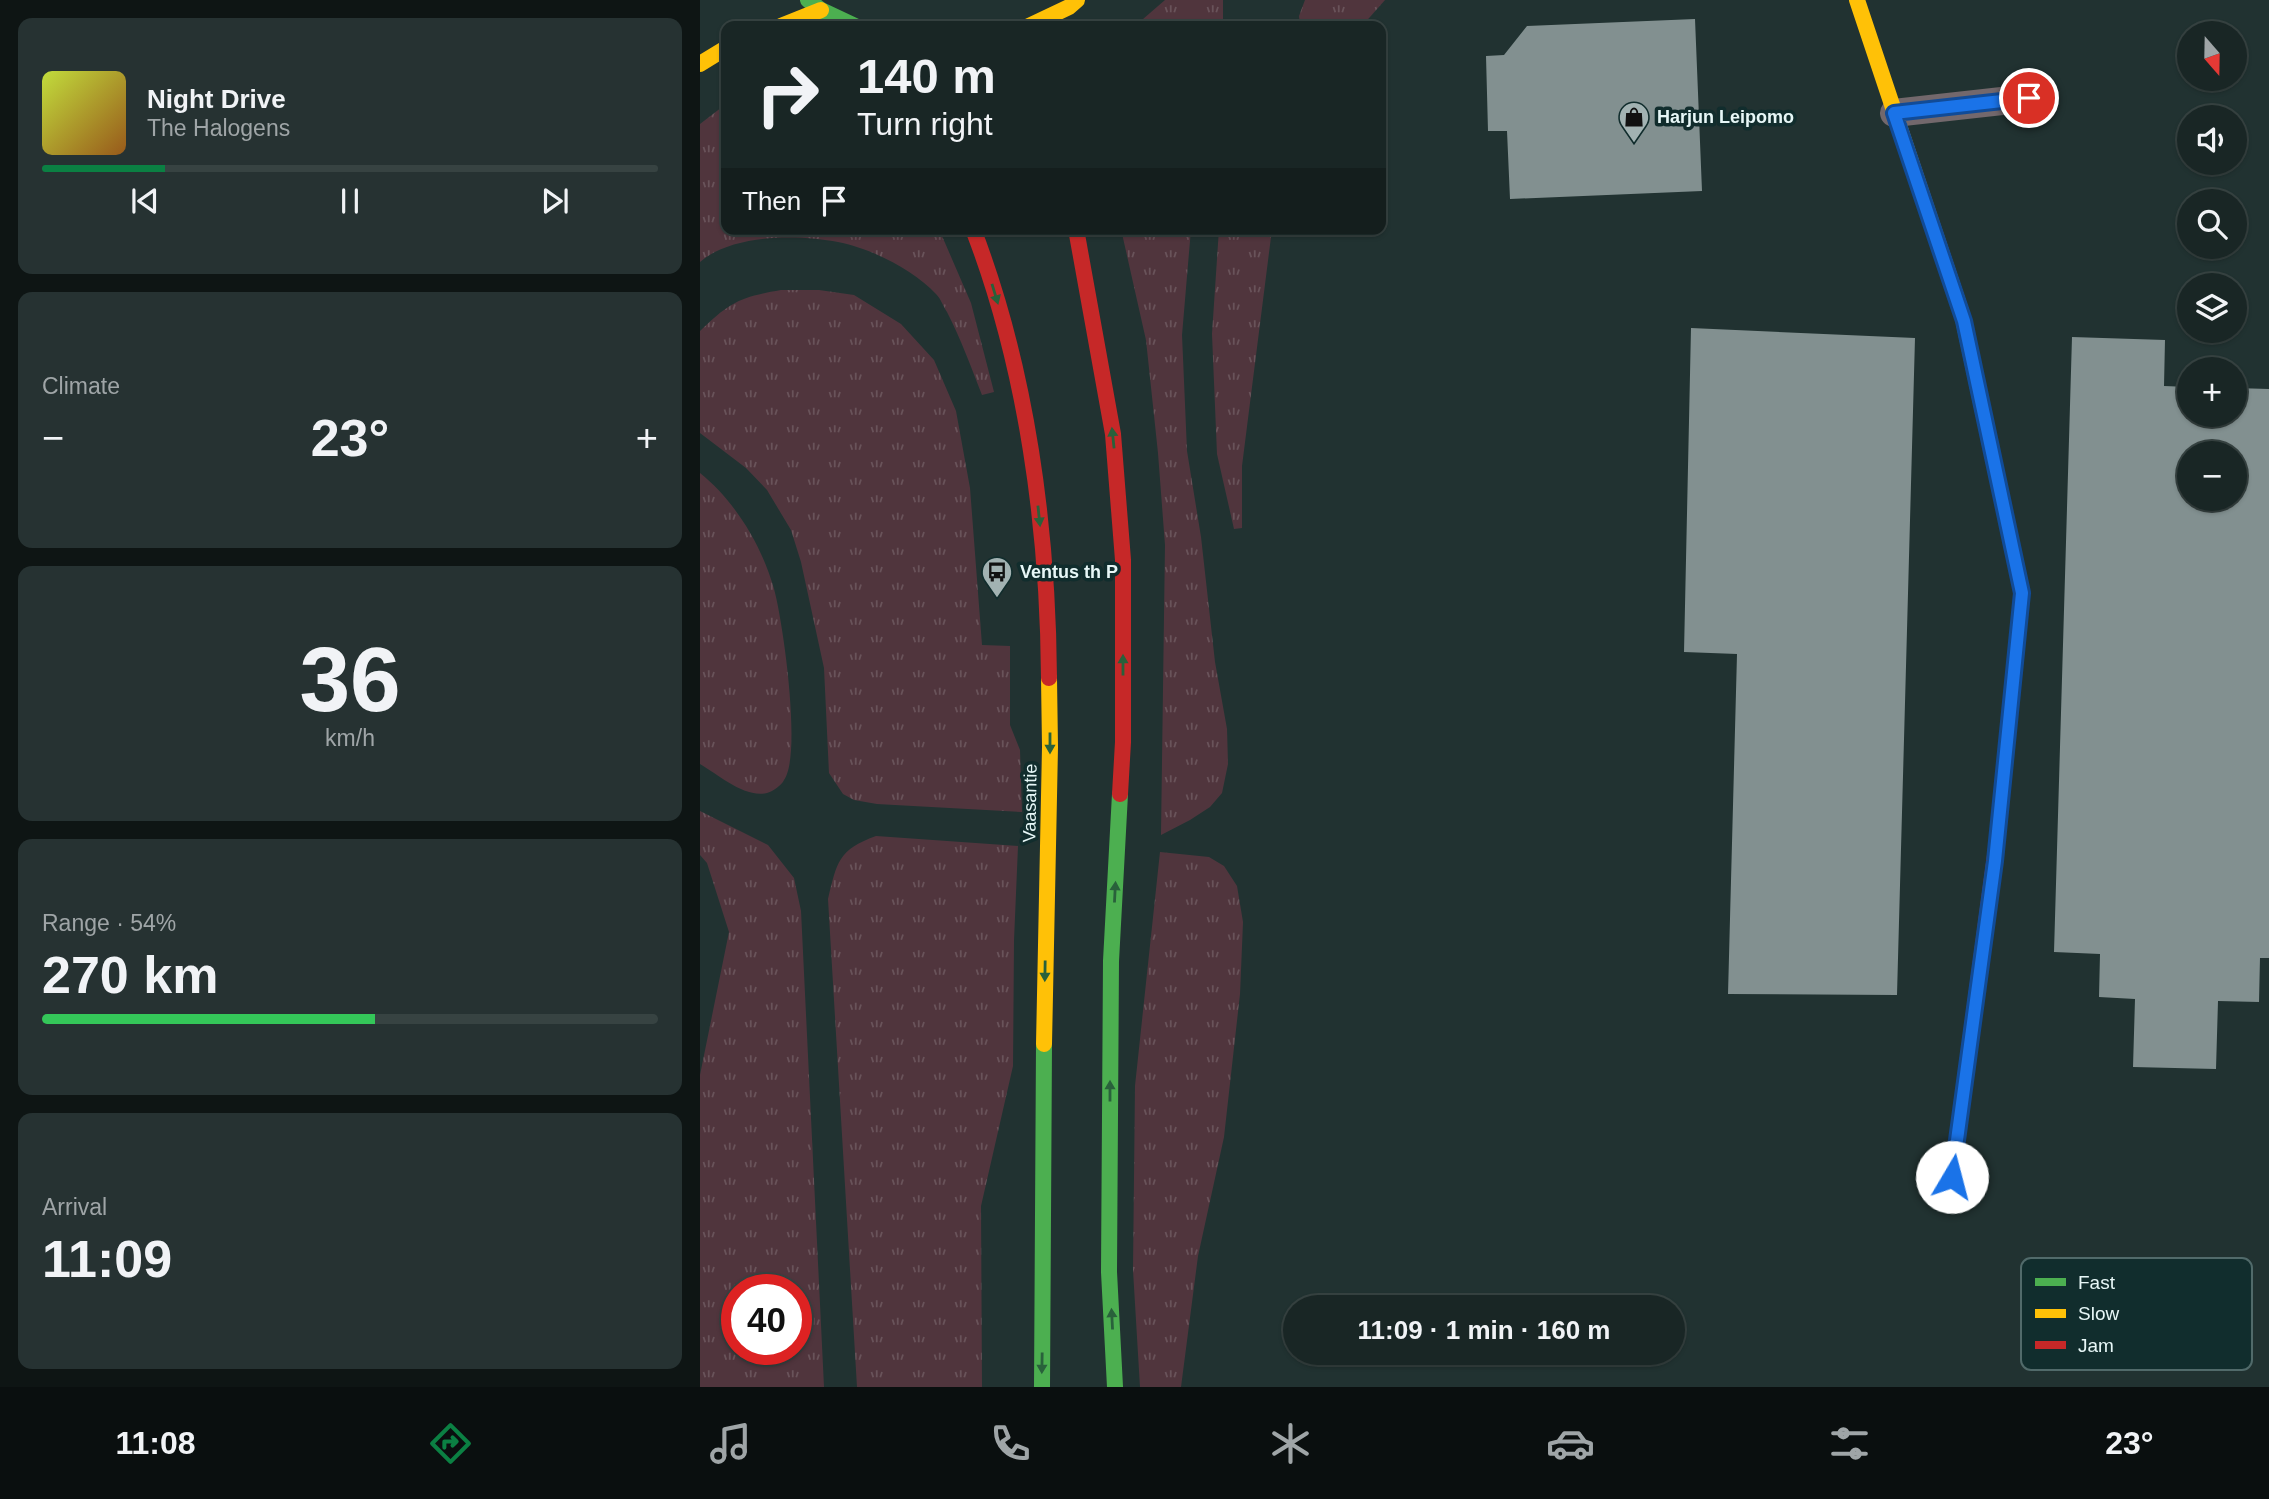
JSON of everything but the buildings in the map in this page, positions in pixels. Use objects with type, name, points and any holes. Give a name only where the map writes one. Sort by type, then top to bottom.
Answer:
[{"type":"main road","points":[[808,0],[821,10],[844,21]]},
{"type":"main road","points":[[1044,21],[1077,0]]},
{"type":"main road","points":[[1857,0],[1964,321],[2022,593],[1995,861],[1952,1177]]},
{"type":"main road","points":[[794,21],[821,10]]},
{"type":"main road","points":[[700,64],[721,51]]},
{"type":"main road","name":"Vaasantie","points":[[975,235],[987,264],[1010,342],[1033,461],[1049,619],[1050,747],[1042,1116],[1042,1387]]},
{"type":"main road","points":[[1077,235],[1114,434],[1123,560],[1123,742],[1111,961],[1109,1272],[1115,1387]]},
{"type":"lane","points":[[1894,113],[2029,98]]},
{"type":"green space","points":[[1165,0],[1223,0],[1223,21],[1141,21]]},
{"type":"green space","points":[[1305,0],[1385,0],[1366,21],[1300,21]]},
{"type":"green space","points":[[721,108],[721,235],[942,235],[971,303],[994,392],[982,395],[957,332],[938,296],[916,277],[877,255],[838,242],[785,237],[729,246],[700,262],[700,124]]},
{"type":"green space","points":[[1122,235],[1190,235],[1182,335],[1187,451],[1201,537],[1215,662],[1227,729],[1228,764],[1222,793],[1210,807],[1161,835],[1165,545],[1146,340]]},
{"type":"green space","points":[[1219,235],[1271,235],[1242,466],[1242,528],[1234,529],[1217,454],[1212,334]]},
{"type":"green space","points":[[781,290],[819,290],[854,295],[901,324],[934,360],[956,411],[970,488],[982,645],[1010,646],[1010,725],[1020,750],[1022,812],[877,804],[854,800],[843,794],[829,773],[824,668],[801,562],[791,530],[767,490],[746,468],[700,433],[700,331],[736,302]]},
{"type":"green space","points":[[700,473],[725,497],[746,525],[769,573],[778,605],[789,687],[791,744],[789,766],[784,780],[777,788],[767,793],[758,794],[741,789],[700,764]]},
{"type":"green space","points":[[700,811],[768,845],[794,878],[801,911],[824,1387],[700,1387],[700,1075],[729,932],[707,863],[700,855]]},
{"type":"green space","points":[[876,836],[1018,846],[1013,1066],[981,1206],[982,1387],[857,1387],[828,899],[837,866],[846,852]]},
{"type":"green space","points":[[1160,852],[1209,857],[1224,866],[1237,886],[1243,922],[1240,994],[1224,1137],[1198,1256],[1181,1387],[1140,1387],[1133,1270],[1135,1086]]},
{"type":"traffic: fast","points":[[808,0],[821,10],[844,21]]},
{"type":"traffic: fast","points":[[1962,314],[2022,593],[1998,833]]},
{"type":"traffic: fast","points":[[1115,1387],[1109,1272],[1111,961],[1120,794]]},
{"type":"traffic: fast","points":[[1042,1387],[1044,1044]]},
{"type":"traffic: slow","points":[[1040,21],[1069,7],[1077,0]]},
{"type":"traffic: slow","points":[[1857,0],[1962,314]]},
{"type":"traffic: slow","points":[[794,21],[821,10]]},
{"type":"traffic: slow","points":[[700,64],[721,51]]},
{"type":"traffic: slow","points":[[1044,1044],[1049,678]]},
{"type":"traffic: jam","points":[[975,235],[1008,337],[1031,450],[1044,565],[1049,678]]},
{"type":"traffic: jam","points":[[1077,235],[1113,434],[1123,560],[1123,742],[1120,794]]},
{"type":"traffic: jam","points":[[1952,1177],[1998,833]]},
{"type":"place","name":"Harjun Leipomo","points":[[1634,144]]},
{"type":"place","name":"Ventus th P","points":[[997,599]]},
{"type":"route","points":[[1952,1177],[1995,861],[2022,593],[1964,321],[1894,113],[2029,98]]}]
